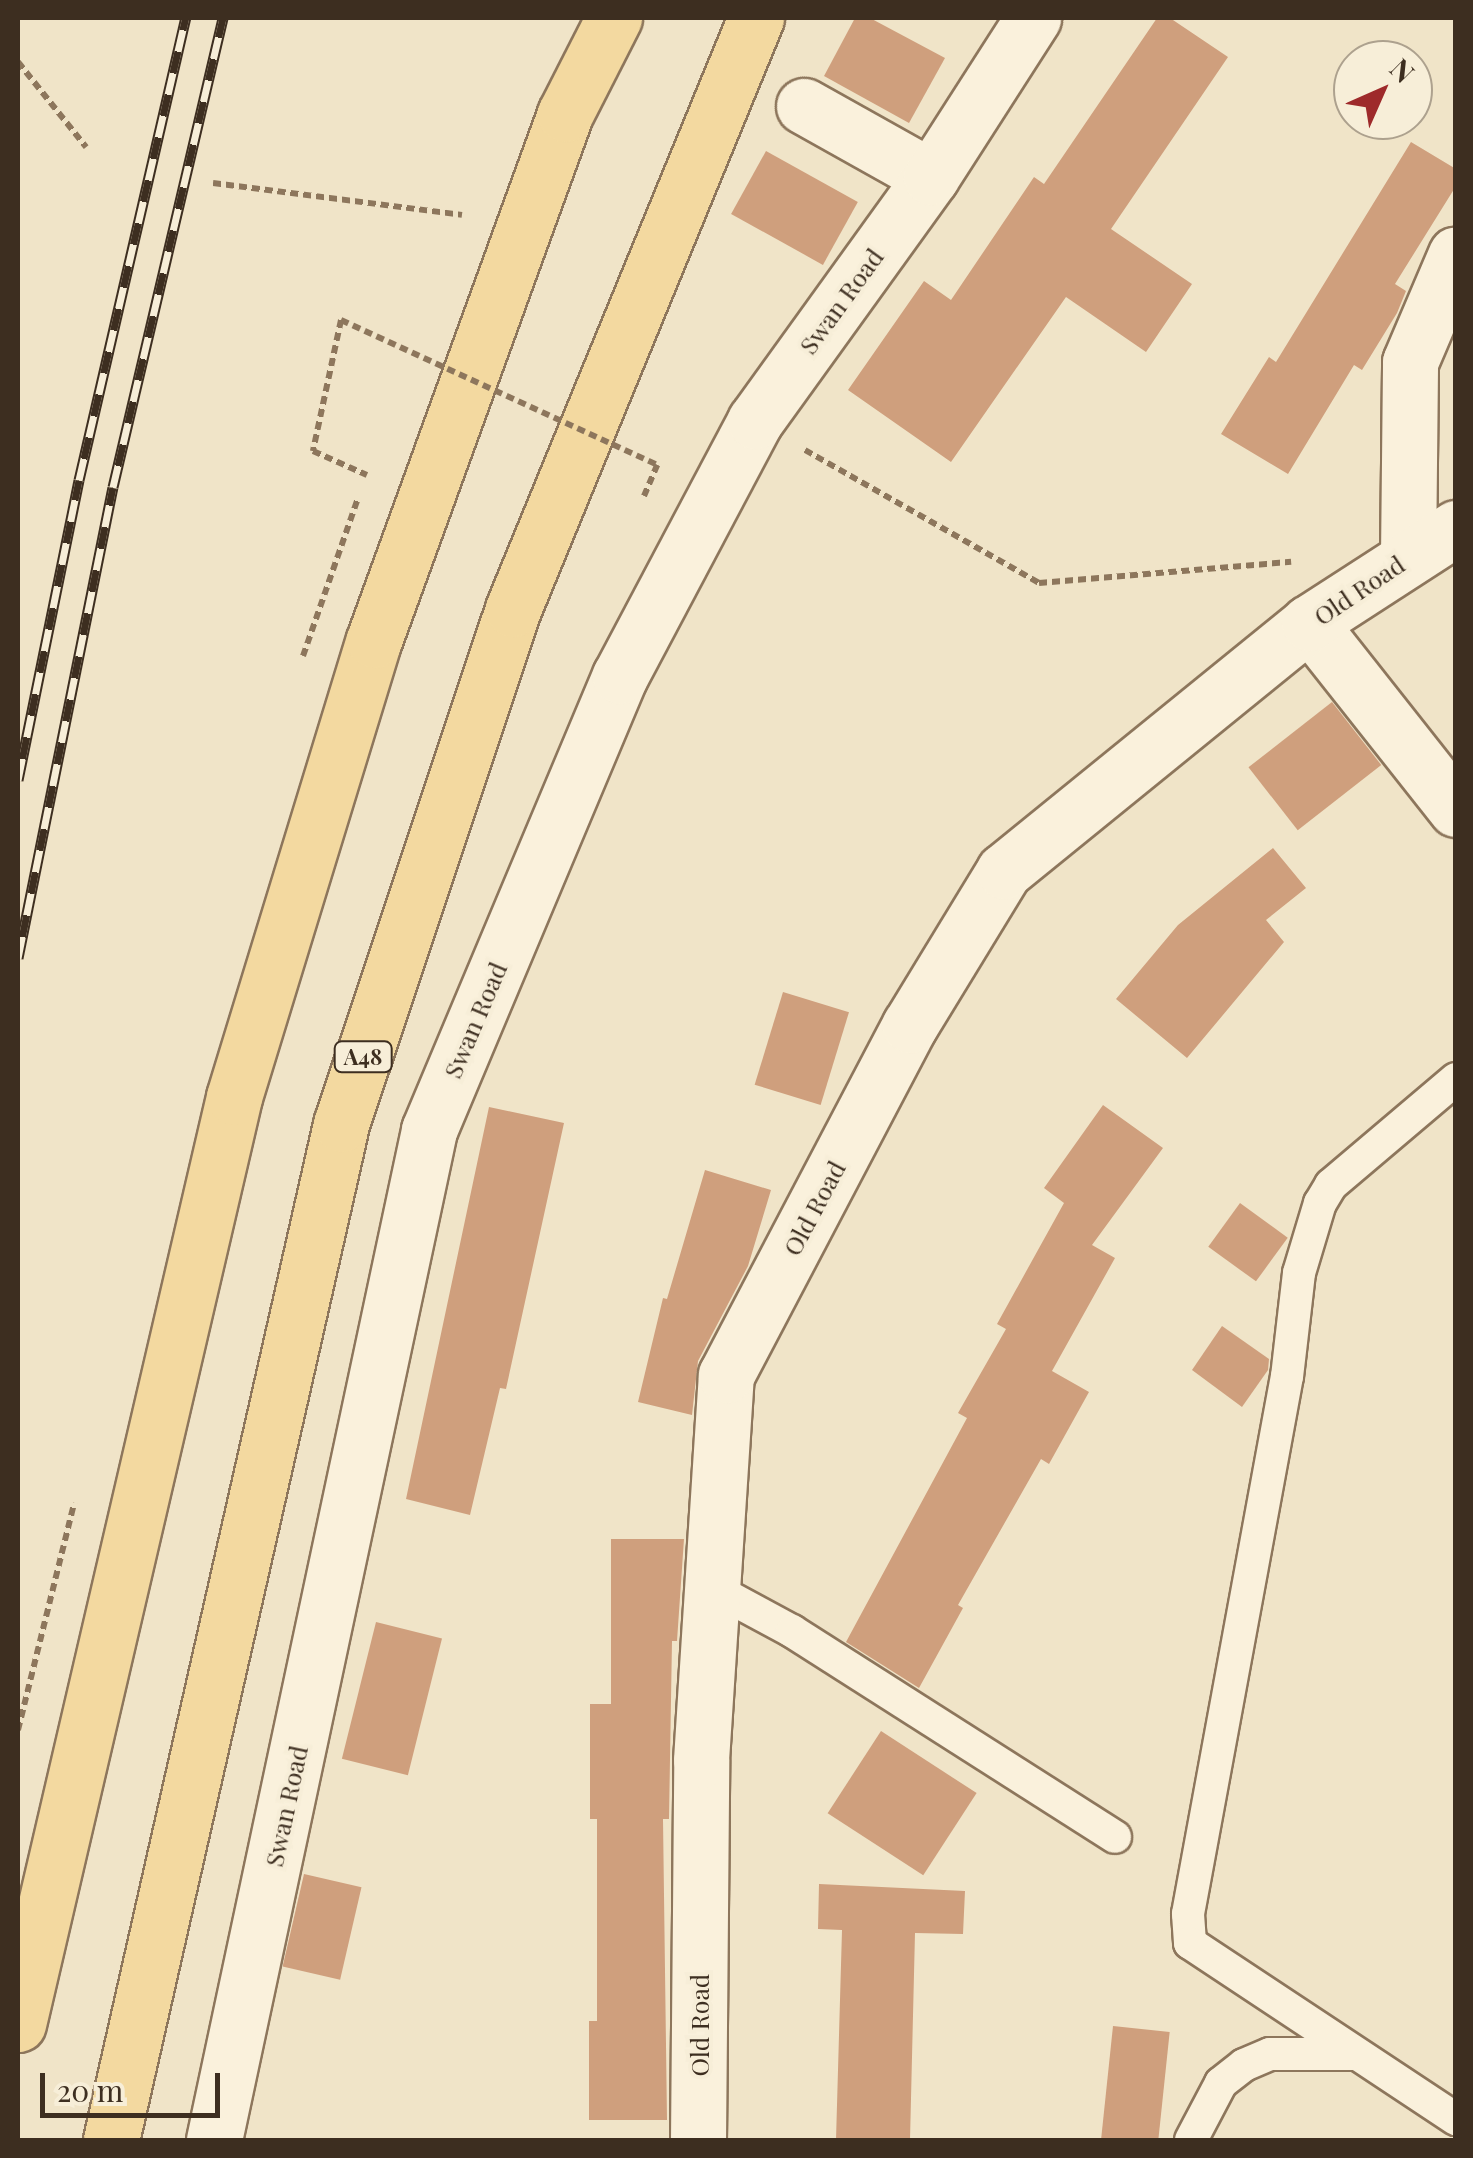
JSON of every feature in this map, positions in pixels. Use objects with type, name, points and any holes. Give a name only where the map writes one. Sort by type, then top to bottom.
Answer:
[{"type":"main road","points":[[18,2024],[234,1097],[374,640],[565,114],[614,18]]},
{"type":"main road","name":"A48","points":[[111,2140],[341,1124],[513,610],[756,18]]},
{"type":"street","name":"Swan Road","points":[[214,2140],[429,1130],[620,676],[755,421],[930,176],[1033,18]]},
{"type":"street","points":[[804,106],[930,176]]},
{"type":"street","points":[[1408,558],[1410,362],[1456,254]]},
{"type":"street","name":"Old Road","points":[[698,2140],[701,1760],[726,1375],[910,1025],[1004,871],[1309,623],[1456,528]]},
{"type":"street","points":[[1309,623],[1456,810]]},
{"type":"lane","points":[[1456,1079],[1331,1185],[1320,1203],[1299,1273],[1287,1376],[1188,1914],[1190,1943],[1456,2119]]},
{"type":"lane","points":[[712,1588],[792,1631],[1115,1837]]},
{"type":"lane","points":[[1191,2140],[1221,2083],[1244,2064],[1270,2054],[1356,2054]]},
{"type":"path","points":[[18,62],[86,146]]},
{"type":"path","points":[[213,182],[462,215]]},
{"type":"path","points":[[367,475],[314,451],[341,320],[657,465]]},
{"type":"path","points":[[755,421],[1038,583],[1295,562]]},
{"type":"building","points":[[855,18],[870,18],[945,58],[909,123],[824,76]]},
{"type":"building","points":[[1157,18],[1170,18],[1228,57],[1111,229],[1192,284],[1146,352],[1066,297],[951,462],[848,390],[924,281],[951,300],[1034,177],[1044,184]]},
{"type":"building","points":[[1411,142],[1456,169],[1456,186],[1395,284],[1406,291],[1397,313],[1362,370],[1354,365],[1288,474],[1221,434],[1269,357],[1276,362]]},
{"type":"building","points":[[766,151],[858,202],[823,265],[731,214]]},
{"type":"building","points":[[1332,702],[1381,765],[1298,830],[1248,767]]},
{"type":"building","points":[[1273,848],[1306,888],[1266,920],[1284,942],[1187,1058],[1116,999],[1178,925]]},
{"type":"building","points":[[783,992],[849,1012],[821,1105],[755,1085]]},
{"type":"building","points":[[1103,1105],[1163,1148],[1092,1245],[1115,1258],[1052,1371],[1089,1392],[1049,1464],[1041,1459],[958,1605],[963,1608],[919,1688],[846,1642],[967,1418],[958,1413],[1006,1329],[997,1324],[1064,1203],[1044,1188]]},
{"type":"building","points":[[489,1107],[564,1123],[506,1389],[500,1388],[470,1515],[406,1499]]},
{"type":"building","points":[[705,1170],[771,1190],[748,1266],[698,1361],[692,1415],[638,1402],[663,1298],[667,1299]]},
{"type":"building","points":[[1240,1203],[1288,1238],[1256,1281],[1208,1247]]},
{"type":"building","points":[[1222,1326],[1269,1359],[1268,1370],[1242,1407],[1192,1370]]},
{"type":"building","points":[[611,1539],[684,1539],[677,1641],[672,1641],[669,1819],[663,1819],[667,2120],[589,2120],[589,2021],[597,2021],[597,1819],[590,1819],[590,1704],[611,1704]]},
{"type":"building","points":[[376,1622],[442,1638],[408,1775],[342,1759]]},
{"type":"building","points":[[881,1731],[977,1793],[923,1875],[828,1813]]},
{"type":"building","points":[[304,1874],[361,1887],[340,1980],[283,1967]]},
{"type":"building","points":[[819,1884],[965,1891],[963,1934],[915,1933],[910,2140],[836,2140],[842,1930],[818,1929]]},
{"type":"building","points":[[1113,2026],[1170,2032],[1158,2140],[1101,2139]]},
{"type":"railway","points":[[18,780],[79,480],[186,18]]},
{"type":"railway","points":[[18,958],[113,487],[223,18]]}]
